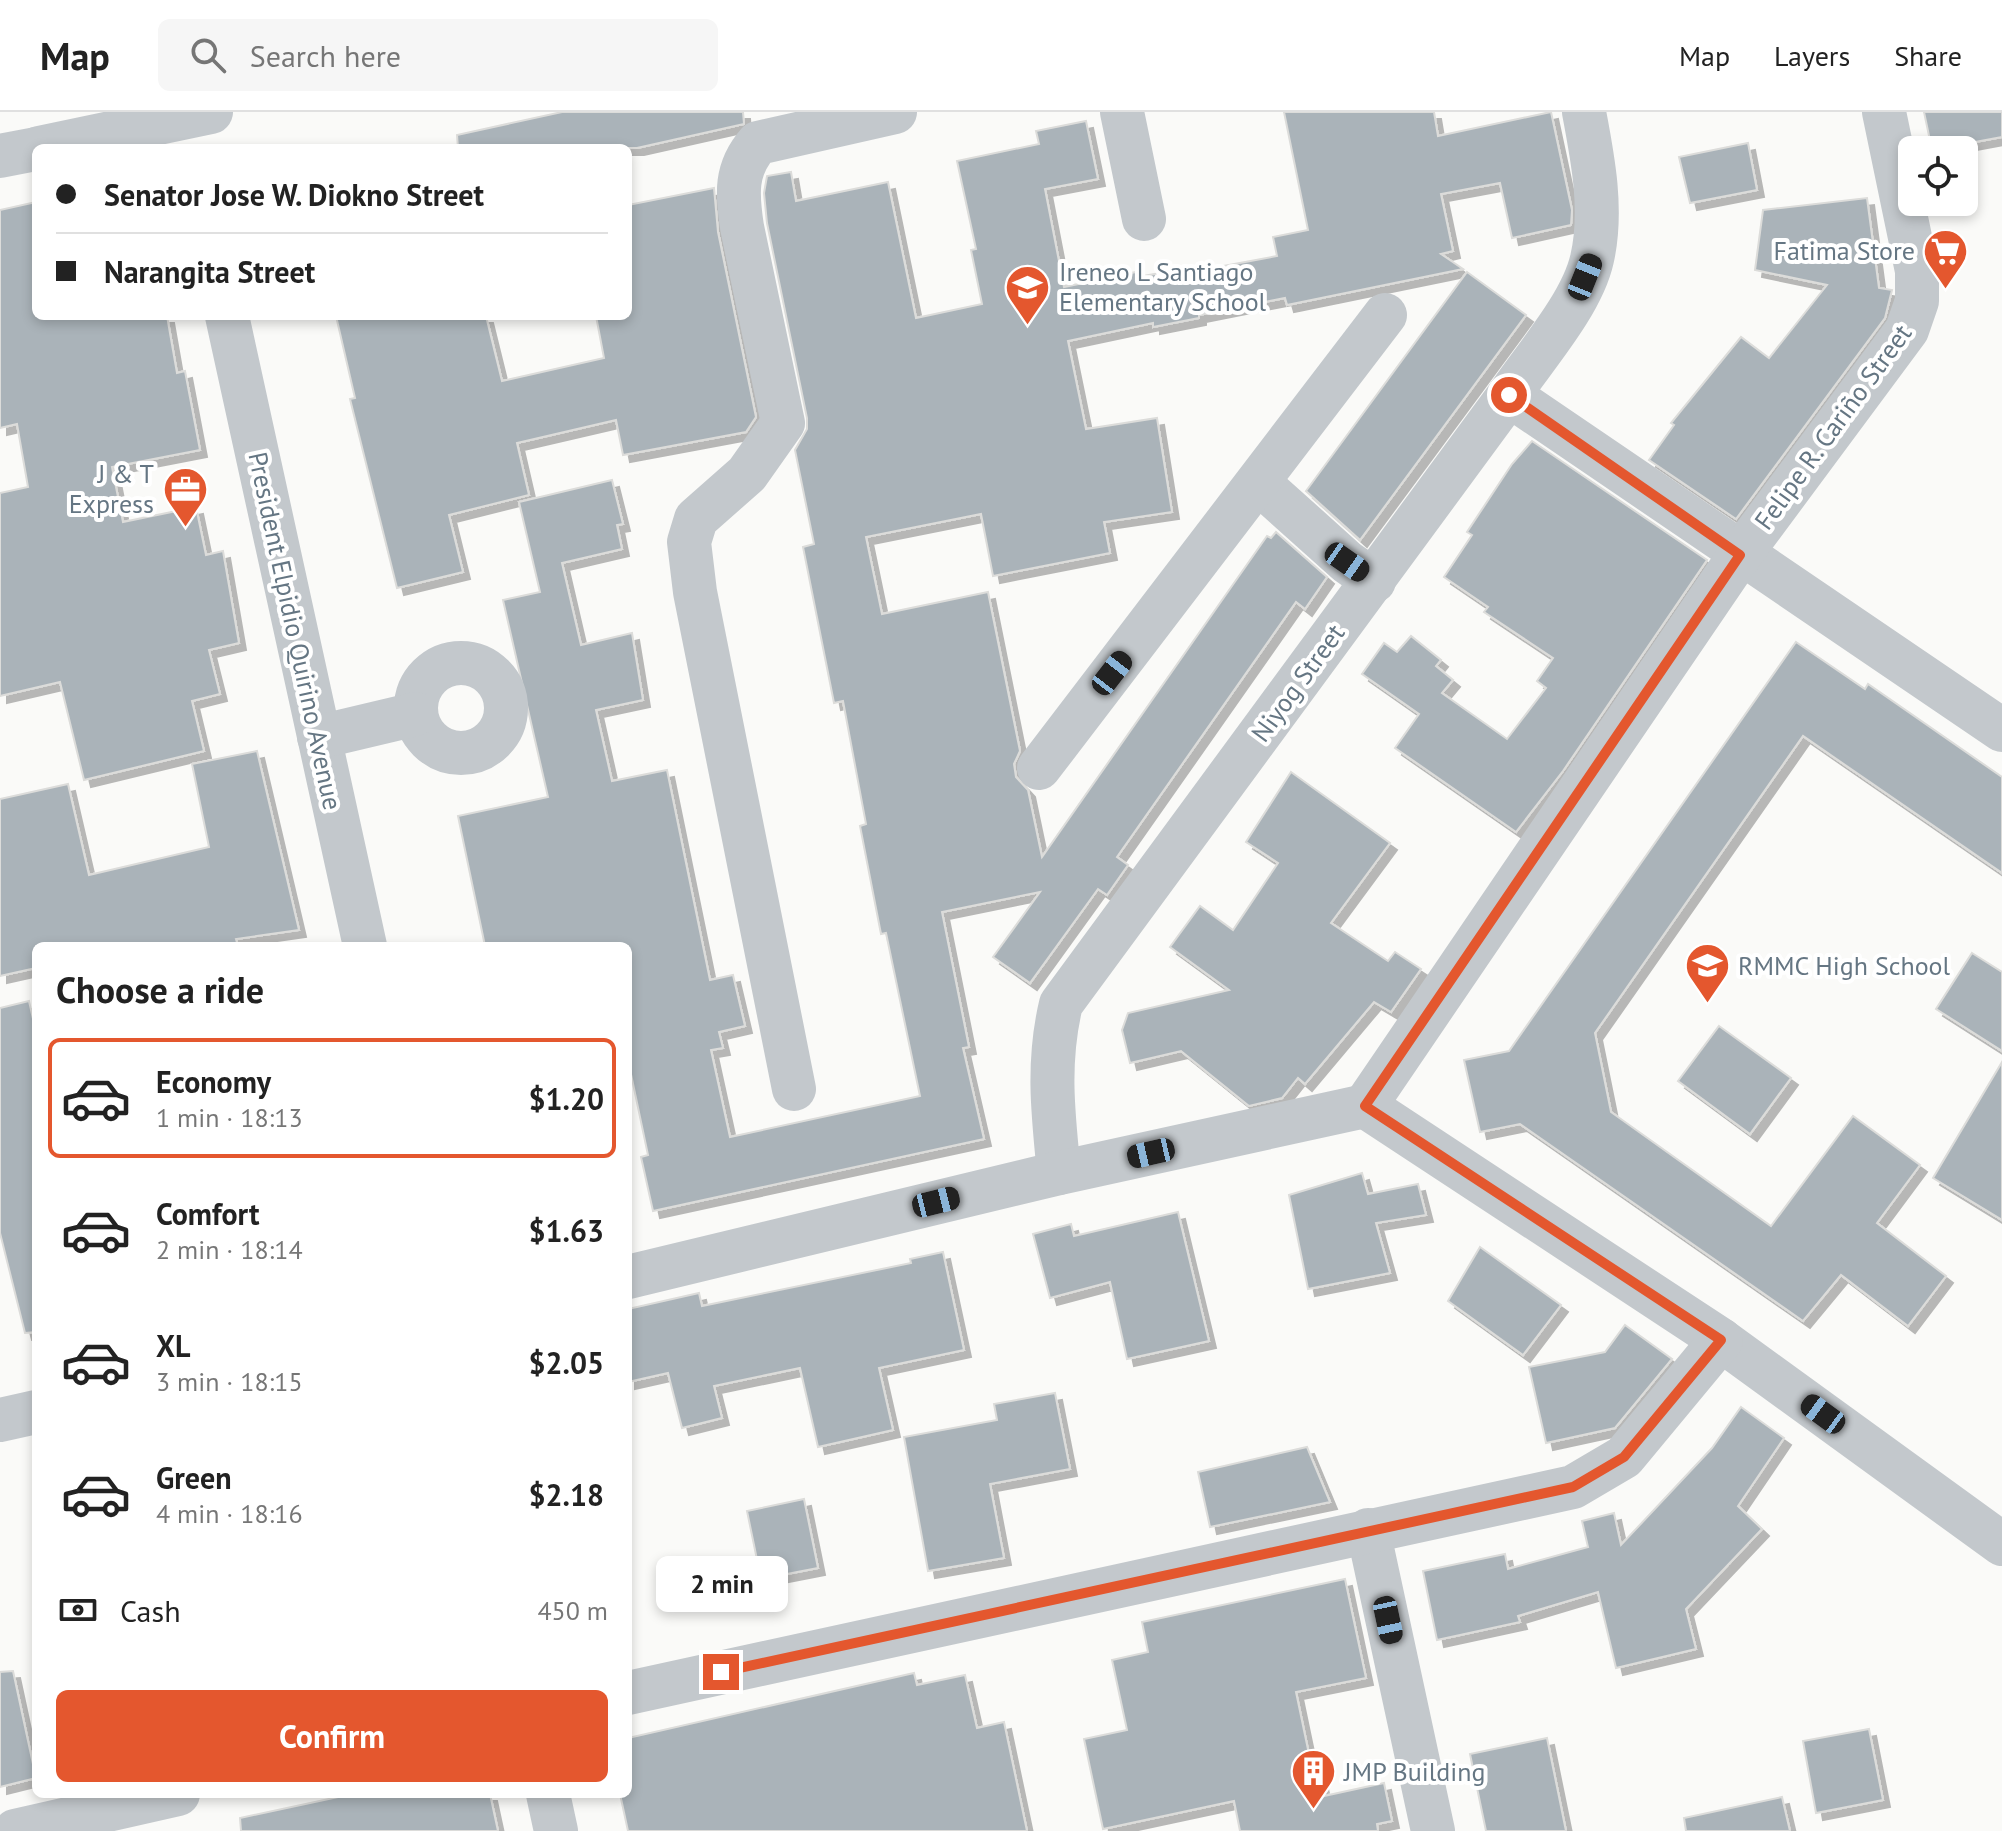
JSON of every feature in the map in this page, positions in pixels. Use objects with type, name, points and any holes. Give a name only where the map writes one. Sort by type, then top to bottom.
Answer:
[{"type":"street","points":[[794,1089],[695,592],[689,542],[696,519],[747,474],[783,423],[742,227],[737,196],[740,168],[758,143],[895,112]]},
{"type":"street","points":[[1122,112],[1144,219]]},
{"type":"street","name":"Niyog Street","points":[[1059,1173],[1050,1074],[1052,1041],[1061,1004],[1374,581],[1578,295],[1592,260],[1596,208],[1593,157],[1584,112]]},
{"type":"street","name":"Felipe R. Cariño Street","points":[[1365,1106],[1740,555],[1907,330],[1917,301],[1917,271],[1884,112]]},
{"type":"street","points":[[67,144],[195,126]]},
{"type":"street","points":[[0,156],[32,149]]},
{"type":"street","points":[[1039,768],[1385,315]]},
{"type":"street","name":"President Elpidio Quirino Avenue","points":[[228,320],[364,942]]},
{"type":"street","points":[[1509,395],[1740,555],[2002,730]]},
{"type":"street","points":[[1259,483],[1347,562],[1374,581]]},
{"type":"street","points":[[319,737],[416,714]]},
{"type":"street","points":[[632,1276],[1059,1173],[1365,1106],[1721,1340],[2002,1544]]},
{"type":"street","points":[[632,1692],[1573,1487],[1624,1457],[1721,1340]]},
{"type":"street","points":[[0,1420],[32,1413]]},
{"type":"street","points":[[1368,1530],[1433,1831]]},
{"type":"street","points":[[15,1831],[160,1798]]},
{"type":"street","points":[[549,1798],[556,1831]]},
{"type":"building","points":[[562,112],[743,112],[744,124],[637,148],[632,148],[632,144],[458,144],[457,135]]},
{"type":"building","points":[[1284,112],[1434,112],[1438,136],[1551,112],[1572,210],[1571,225],[1512,238],[1500,183],[1441,194],[1453,251],[1441,254],[1463,269],[1287,305],[1285,298],[1199,315],[1199,318],[1153,327],[1153,323],[1068,341],[1086,429],[1157,418],[1172,512],[1104,522],[1110,553],[993,576],[981,514],[866,537],[882,614],[988,592],[1020,751],[1014,764],[1016,777],[1028,790],[1042,857],[1267,536],[1271,538],[1276,532],[1327,577],[1305,609],[1296,602],[1117,857],[1128,865],[1107,895],[1098,889],[1030,983],[993,957],[1040,892],[942,912],[969,1047],[963,1048],[984,1139],[653,1211],[641,1157],[648,1155],[632,1079],[632,942],[484,942],[458,816],[548,797],[503,600],[540,592],[519,502],[612,480],[623,524],[617,525],[622,549],[562,563],[581,645],[632,633],[643,700],[596,710],[612,781],[667,770],[710,980],[733,975],[745,1026],[719,1032],[723,1048],[711,1050],[730,1137],[920,1096],[886,933],[881,934],[860,826],[866,824],[843,701],[834,703],[803,547],[814,544],[795,450],[807,429],[807,418],[767,223],[764,193],[767,176],[791,172],[796,201],[888,182],[916,318],[982,304],[971,250],[976,249],[957,161],[1039,144],[1036,131],[1086,121],[1098,179],[1045,189],[1064,287],[1136,272],[1137,277],[1190,268],[1191,272],[1277,256],[1273,237],[1308,230]]},
{"type":"building","points":[[1924,112],[2002,112],[2002,137],[1978,141],[1978,136],[1929,136]]},
{"type":"building","points":[[1748,143],[1757,190],[1690,203],[1679,157]]},
{"type":"building","points":[[714,188],[718,232],[756,417],[746,432],[623,455],[616,420],[517,443],[529,495],[449,515],[463,572],[397,588],[350,399],[355,398],[337,320],[487,320],[502,381],[604,358],[597,320],[632,320],[632,204]]},
{"type":"building","points":[[1867,198],[1879,288],[1892,290],[1885,318],[1736,519],[1649,460],[1674,425],[1671,423],[1741,337],[1769,358],[1827,285],[1755,270],[1763,210]]},
{"type":"building","points":[[32,203],[32,320],[168,320],[177,373],[185,371],[200,450],[112,467],[123,522],[196,507],[206,555],[223,551],[239,643],[209,650],[220,694],[192,701],[204,751],[84,780],[60,682],[0,696],[0,493],[28,487],[17,424],[0,428],[0,210]]},
{"type":"building","points":[[1467,272],[1526,315],[1360,540],[1306,491]]},
{"type":"building","points":[[1532,441],[1707,560],[1563,771],[1516,832],[1395,748],[1419,714],[1362,674],[1384,643],[1397,652],[1411,636],[1441,660],[1436,666],[1453,680],[1442,693],[1507,739],[1546,688],[1537,681],[1553,658],[1484,612],[1488,607],[1444,577],[1472,535],[1467,532],[1512,464]]},
{"type":"building","points":[[1796,642],[1865,689],[1868,684],[2002,777],[2002,873],[1803,736],[1595,1033],[1611,1112],[1771,1226],[1853,1116],[1920,1165],[1877,1223],[1946,1276],[1908,1326],[1841,1275],[1803,1321],[1520,1124],[1480,1132],[1464,1060],[1509,1051]]},
{"type":"building","points":[[257,751],[299,930],[236,939],[237,942],[32,942],[32,969],[0,976],[0,799],[68,784],[89,875],[209,847],[192,764]]},
{"type":"building","points":[[1291,772],[1390,843],[1331,923],[1388,961],[1395,952],[1421,969],[1391,1012],[1374,1002],[1305,1084],[1298,1078],[1282,1098],[1249,1106],[1181,1051],[1130,1063],[1122,1030],[1128,1013],[1229,990],[1170,947],[1200,906],[1233,930],[1278,863],[1246,842]]},
{"type":"building","points":[[1972,953],[2002,972],[2002,1051],[1936,1009]]},
{"type":"building","points":[[29,1001],[32,1014],[32,1332],[25,1333],[0,1233],[0,1008]]},
{"type":"building","points":[[1719,1026],[1791,1078],[1750,1134],[1678,1081]]},
{"type":"building","points":[[2002,1062],[2002,1220],[1933,1178]]},
{"type":"building","points":[[1362,1173],[1368,1194],[1418,1184],[1426,1215],[1376,1223],[1390,1273],[1308,1289],[1289,1195]]},
{"type":"building","points":[[1178,1212],[1209,1341],[1127,1359],[1110,1282],[1050,1298],[1033,1234],[1071,1224],[1074,1236]]},
{"type":"building","points":[[1480,1247],[1561,1305],[1523,1355],[1448,1301]]},
{"type":"building","points":[[943,1252],[964,1350],[879,1368],[893,1430],[818,1447],[800,1368],[714,1386],[722,1418],[682,1428],[668,1373],[632,1381],[632,1308],[699,1293],[702,1306],[911,1263],[910,1259]]},
{"type":"building","points":[[1625,1325],[1672,1359],[1615,1428],[1546,1443],[1529,1367],[1605,1352]]},
{"type":"building","points":[[1055,1393],[1070,1469],[990,1484],[1004,1558],[928,1571],[904,1437],[997,1420],[994,1404]]},
{"type":"building","points":[[1741,1407],[1784,1438],[1738,1506],[1762,1529],[1686,1609],[1696,1649],[1616,1668],[1598,1592],[1518,1616],[1520,1622],[1437,1640],[1423,1571],[1505,1554],[1508,1569],[1588,1547],[1582,1521],[1614,1513],[1621,1545],[1712,1448]]},
{"type":"building","points":[[1307,1447],[1330,1502],[1210,1527],[1198,1472]]},
{"type":"building","points":[[804,1499],[818,1568],[761,1579],[747,1511]]},
{"type":"building","points":[[1345,1579],[1366,1678],[1296,1692],[1315,1783],[1321,1782],[1324,1796],[1384,1783],[1392,1821],[1377,1824],[1378,1831],[1240,1831],[1234,1801],[1103,1829],[1084,1739],[1127,1730],[1112,1660],[1148,1652],[1142,1622]]},
{"type":"building","points":[[13,1671],[32,1759],[32,1779],[0,1787],[0,1672]]},
{"type":"building","points":[[914,1673],[917,1685],[965,1675],[977,1728],[1004,1722],[1027,1831],[628,1831],[621,1798],[632,1798],[632,1737]]},
{"type":"building","points":[[1869,1729],[1883,1800],[1816,1813],[1803,1741]]},
{"type":"building","points":[[1547,1738],[1566,1831],[1486,1831],[1470,1754]]},
{"type":"building","points":[[1782,1797],[1790,1831],[1686,1831],[1684,1818]]},
{"type":"building","points":[[333,1798],[491,1798],[498,1831],[241,1831],[240,1818]]},
{"type":"place","name":"Fatima Store","points":[[1946,290]]},
{"type":"place","name":"Ireneo L Santiago Elementary School","points":[[1028,326]]},
{"type":"place","name":"J & T Express","points":[[185,528]]},
{"type":"place","name":"RMMC High School","points":[[1707,1005]]},
{"type":"place","name":"JMP Building","points":[[1313,1811]]},
{"type":"route","points":[[721,1672],[1573,1487],[1624,1457],[1721,1340],[1365,1106],[1740,555],[1509,395]]}]
